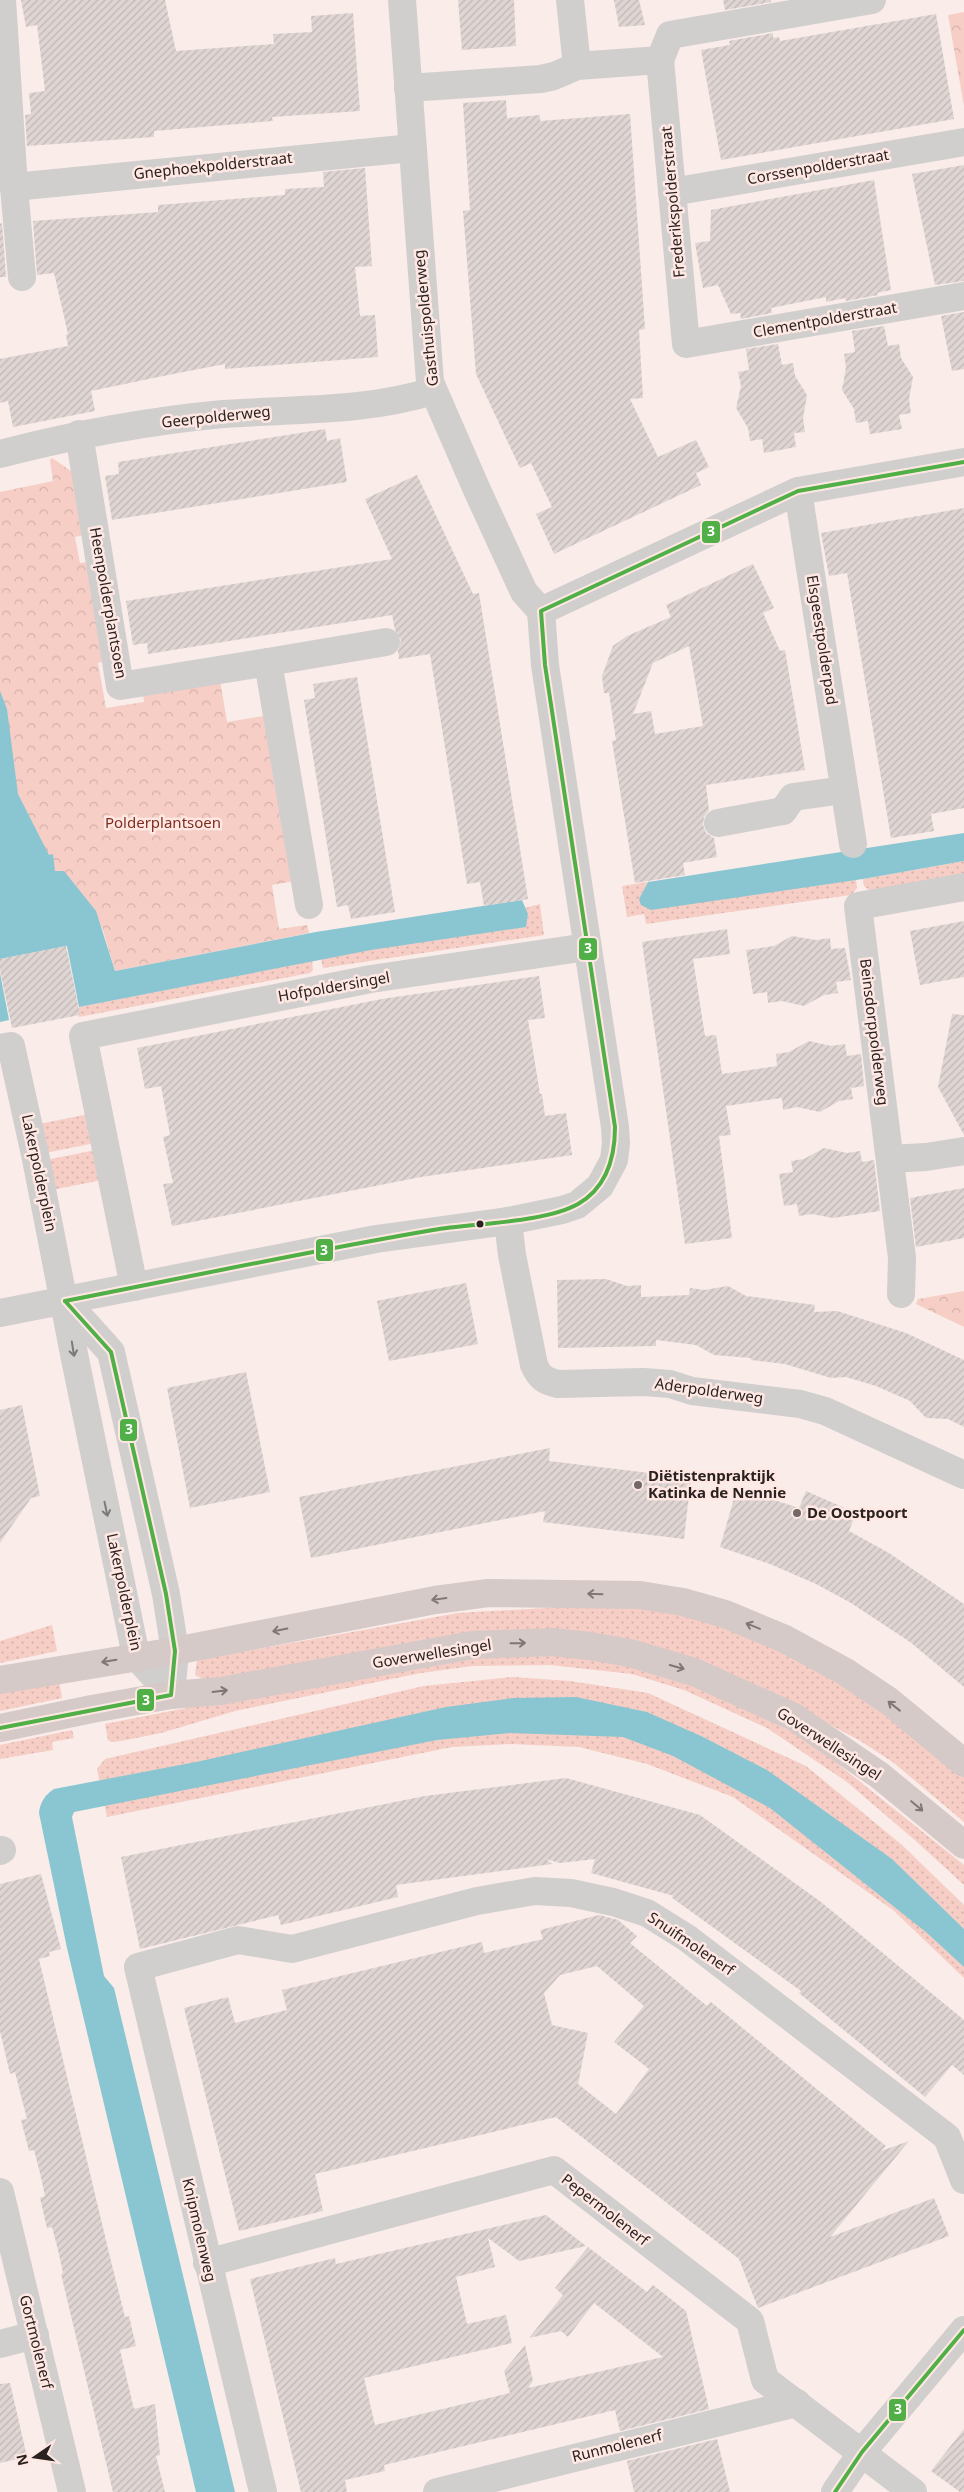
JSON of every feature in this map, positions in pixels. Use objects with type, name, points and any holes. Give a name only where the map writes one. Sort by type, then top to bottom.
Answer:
[{"type":"main road","points":[[0,1680],[175,1651],[435,1600],[488,1593],[640,1595],[683,1602],[724,1614],[785,1639],[852,1676],[889,1702],[964,1763]]},
{"type":"main road","name":"Goverwellesingel","points":[[0,1728],[171,1695],[221,1691],[472,1645],[552,1642],[614,1650],[694,1672],[794,1717],[879,1775],[964,1845]]},
{"type":"street","points":[[2,0],[22,277]]},
{"type":"street","name":"Gasthuispolderweg","points":[[402,0],[412,148],[433,391],[524,592],[541,610]]},
{"type":"street","points":[[570,0],[577,66]]},
{"type":"street","points":[[408,88],[541,79],[554,76],[577,66],[660,60],[670,35],[872,0]]},
{"type":"street","name":"Frederikspolderstraat","points":[[660,60],[686,344]]},
{"type":"street","name":"Corssenpolderstraat","points":[[672,192],[964,142]]},
{"type":"street","name":"Gnephoekpolderstraat","points":[[14,186],[412,148]]},
{"type":"street","name":"Clementpolderstraat","points":[[686,344],[964,296]]},
{"type":"street","name":"Geerpolderweg","points":[[0,454],[79,434],[223,414],[391,402],[433,391]]},
{"type":"street","name":"Heenpolderplantsoen","points":[[79,434],[120,686],[386,642]]},
{"type":"street","points":[[0,1313],[376,1239],[508,1220],[562,1210],[577,1205],[600,1186],[614,1160],[615,1127],[545,665],[541,610],[798,491],[964,462]]},
{"type":"street","name":"Elsgeestpolderpad","points":[[798,491],[853,844]]},
{"type":"street","points":[[268,662],[310,905]]},
{"type":"street","points":[[718,823],[783,811],[794,797],[844,790]]},
{"type":"street","name":"Beinsdorppolderweg","points":[[901,1294],[902,1258],[858,906],[964,887]]},
{"type":"street","name":"Hofpoldersingel","points":[[134,1287],[83,1036],[371,979],[587,947]]},
{"type":"street","name":"Lakerpolderplein","points":[[5,1047],[65,1300],[75,1359],[136,1656],[171,1695]]},
{"type":"street","points":[[890,1159],[926,1157],[964,1151]]},
{"type":"street","name":"Aderpolderweg","points":[[508,1220],[512,1255],[534,1365],[539,1375],[546,1381],[558,1384],[643,1382],[670,1384],[692,1391],[800,1404],[825,1411],[964,1476]]},
{"type":"street","name":"Lakerpolderplein","points":[[65,1300],[111,1352],[166,1594],[175,1651],[171,1695]]},
{"type":"street","name":"Snuifmolenerf","points":[[138,1967],[238,1940],[292,1949],[476,1901],[535,1891],[571,1893],[613,1902],[648,1914],[687,1938],[947,2137],[964,2180]]},
{"type":"street","name":"Knipmolenweg","points":[[138,1967],[263,2492]]},
{"type":"street","name":"Pepermolenerf","points":[[207,2263],[554,2170],[750,2321],[765,2380],[862,2452],[912,2492]]},
{"type":"street","name":"Gortmolenerf","points":[[0,2192],[72,2492]]},
{"type":"street","points":[[835,2492],[862,2452],[964,2330]]},
{"type":"street","points":[[0,2344],[35,2335]]},
{"type":"street","name":"Runmolenerf","points":[[437,2492],[611,2447],[797,2403]]},
{"type":"green space","points":[[964,12],[964,106],[948,15]]},
{"type":"green space","name":"Polderplantsoen","points":[[52,458],[74,473],[84,535],[75,537],[80,563],[89,562],[105,661],[98,663],[106,708],[144,702],[143,693],[220,680],[227,722],[264,716],[295,881],[272,885],[279,929],[307,925],[309,933],[115,971],[102,927],[0,948],[0,492],[53,481],[50,460]]},
{"type":"green space","points":[[964,861],[964,877],[873,893],[864,886],[863,879]]},
{"type":"green space","points":[[856,880],[857,888],[851,895],[646,924],[644,914],[627,917],[622,886],[648,882],[639,899]]},
{"type":"green space","points":[[540,904],[544,935],[323,968],[321,959],[527,920],[528,914],[525,908]]},
{"type":"green space","points":[[312,961],[313,970],[310,973],[79,1017],[79,1007]]},
{"type":"green space","points":[[89,1114],[95,1143],[45,1153],[39,1124]]},
{"type":"green space","points":[[96,1150],[102,1180],[52,1190],[46,1160]]},
{"type":"green space","points":[[964,1291],[964,1327],[916,1304],[918,1299]]},
{"type":"green space","points":[[632,1603],[691,1614],[787,1654],[870,1701],[964,1777],[964,1822],[894,1763],[859,1740],[746,1681],[617,1642],[209,1682],[195,1675],[197,1660],[458,1613]]},
{"type":"green space","points":[[52,1625],[57,1651],[0,1663],[0,1641]]},
{"type":"green space","points":[[558,1652],[629,1663],[692,1681],[808,1740],[964,1865],[964,1885],[847,1782],[767,1728],[684,1690],[632,1674],[550,1665],[472,1666],[421,1673],[235,1711],[161,1733],[121,1741],[111,1742],[108,1740],[105,1724],[354,1675],[480,1654]]},
{"type":"green space","points":[[513,1677],[570,1681],[648,1693],[806,1766],[902,1845],[964,1905],[964,1978],[893,1910],[733,1797],[647,1764],[579,1747],[511,1744],[452,1747],[107,1817],[97,1769],[105,1759],[424,1686]]},
{"type":"green space","points":[[59,1680],[62,1698],[0,1711],[0,1690]]},
{"type":"green space","points":[[72,1730],[74,1738],[52,1742],[53,1750],[0,1759],[0,1745]]},
{"type":"water","points":[[0,691],[7,709],[18,794],[49,855],[53,854],[55,871],[64,871],[96,911],[115,971],[316,932],[522,900],[528,914],[526,927],[371,950],[79,1007],[67,946],[0,959]]},
{"type":"water","points":[[964,833],[964,861],[863,879],[651,910],[641,905],[639,899],[648,882]]},
{"type":"water","points":[[0,973],[9,1020],[0,1022]]},
{"type":"water","points":[[576,1697],[647,1712],[701,1736],[767,1770],[892,1859],[964,1929],[964,1967],[927,1933],[770,1808],[673,1756],[623,1737],[510,1733],[437,1740],[74,1812],[72,1817],[104,1976],[114,1988],[235,2492],[196,2492],[67,1948],[39,1813],[42,1802],[54,1789],[196,1762],[446,1707],[513,1698]]},
{"type":"building","points":[[21,0],[165,0],[176,51],[274,44],[273,34],[312,32],[311,16],[353,13],[360,111],[272,117],[273,121],[154,131],[154,137],[27,146],[25,115],[31,114],[29,93],[45,91],[37,25],[26,27]]},
{"type":"building","points":[[458,0],[514,0],[516,46],[462,50]]},
{"type":"building","points":[[614,0],[639,0],[645,25],[619,27]]},
{"type":"building","points":[[723,0],[771,0],[771,2],[725,10]]},
{"type":"building","points":[[936,14],[954,119],[721,160],[701,50],[730,45],[729,41],[773,33],[773,38],[779,37],[780,41]]},
{"type":"building","points":[[506,100],[507,118],[540,115],[540,121],[630,114],[645,329],[639,330],[643,398],[630,399],[658,457],[696,440],[709,467],[696,473],[701,485],[554,554],[536,514],[552,507],[531,463],[520,468],[476,374],[463,211],[470,210],[463,103]]},
{"type":"building","points":[[964,165],[964,281],[935,285],[912,174]]},
{"type":"building","points":[[365,168],[372,266],[355,267],[360,316],[375,315],[378,357],[225,369],[225,364],[91,391],[95,411],[13,427],[8,401],[0,403],[0,359],[68,346],[66,335],[68,334],[54,273],[37,275],[33,221],[158,212],[158,205],[285,195],[285,189],[324,187],[323,172]]},
{"type":"building","points":[[874,180],[891,290],[877,293],[878,295],[846,301],[845,298],[826,302],[826,297],[771,308],[772,313],[741,319],[740,313],[731,314],[718,285],[703,288],[695,243],[710,241],[711,210]]},
{"type":"building","points":[[2,223],[6,277],[0,277],[0,224]]},
{"type":"building","points":[[964,312],[964,369],[952,371],[941,316]]},
{"type":"building","points":[[884,326],[888,346],[899,344],[901,358],[913,377],[909,399],[911,413],[899,415],[902,429],[870,434],[868,421],[856,423],[854,409],[842,390],[846,367],[844,354],[855,352],[852,331]]},
{"type":"building","points":[[778,344],[782,365],[793,363],[795,376],[807,395],[803,418],[805,432],[794,433],[796,447],[764,453],[762,439],[750,441],[748,428],[736,408],[741,386],[738,372],[749,370],[746,349]]},
{"type":"building","points":[[325,429],[327,441],[340,438],[347,482],[112,520],[105,476],[119,474],[118,462]]},
{"type":"building","points":[[417,475],[473,594],[479,593],[528,899],[484,906],[480,882],[467,884],[430,654],[399,659],[398,651],[401,640],[395,630],[392,615],[148,654],[147,643],[133,645],[126,601],[392,559],[365,499]]},
{"type":"building","points":[[964,508],[964,808],[931,814],[934,831],[891,838],[847,573],[829,576],[821,533]]},
{"type":"building","points":[[753,564],[774,608],[763,613],[780,651],[785,650],[805,770],[706,785],[709,810],[704,817],[703,825],[706,833],[714,838],[717,857],[683,863],[685,875],[635,883],[612,741],[616,740],[609,693],[604,693],[602,676],[613,646],[627,636],[671,617],[666,605]],"holes":[[[689,646],[703,726],[655,734],[651,711],[633,714],[653,663]]]},
{"type":"building","points":[[357,677],[395,912],[351,919],[348,905],[337,907],[304,700],[315,698],[313,684]]},
{"type":"building","points":[[964,921],[964,977],[920,985],[910,931]]},
{"type":"building","points":[[727,929],[730,954],[693,959],[705,1036],[716,1035],[722,1074],[777,1066],[776,1054],[789,1052],[809,1041],[831,1046],[845,1044],[847,1056],[861,1054],[864,1086],[851,1088],[853,1099],[839,1101],[820,1112],[797,1107],[783,1110],[782,1098],[726,1106],[731,1135],[719,1136],[732,1238],[685,1244],[642,942]]},
{"type":"building","points":[[792,936],[816,940],[830,938],[831,949],[845,948],[851,980],[836,982],[838,993],[824,995],[804,1006],[782,1001],[768,1003],[767,992],[753,994],[746,950],[774,946]]},
{"type":"building","points":[[66,946],[80,1015],[12,1028],[0,970],[0,959]]},
{"type":"building","points":[[539,976],[545,1018],[528,1020],[540,1094],[542,1094],[545,1116],[566,1113],[572,1155],[421,1177],[172,1226],[163,1184],[173,1183],[163,1137],[170,1135],[161,1086],[145,1089],[137,1048],[382,999]]},
{"type":"building","points":[[952,1014],[964,1015],[964,1135],[938,1087]]},
{"type":"building","points":[[824,1148],[847,1153],[860,1151],[862,1162],[874,1160],[880,1211],[833,1218],[812,1214],[799,1216],[797,1204],[784,1206],[779,1174],[793,1172],[791,1161],[804,1159]]},
{"type":"building","points":[[964,1188],[964,1238],[916,1247],[910,1198]]},
{"type":"building","points":[[606,1279],[627,1286],[641,1285],[641,1297],[689,1295],[690,1288],[704,1290],[728,1286],[746,1296],[815,1305],[814,1312],[837,1311],[906,1333],[964,1360],[964,1427],[948,1419],[926,1418],[910,1401],[876,1386],[846,1377],[831,1378],[785,1364],[751,1360],[751,1358],[714,1355],[696,1345],[656,1340],[656,1346],[558,1348],[557,1280]]},
{"type":"building","points":[[466,1283],[478,1344],[389,1361],[377,1301]]},
{"type":"building","points":[[246,1372],[270,1492],[190,1508],[167,1388]]},
{"type":"building","points":[[22,1405],[40,1496],[31,1498],[0,1543],[0,1410]]},
{"type":"building","points":[[550,1448],[549,1461],[691,1478],[684,1539],[543,1522],[545,1511],[311,1558],[299,1497]]},
{"type":"building","points":[[737,1488],[799,1508],[806,1491],[856,1513],[849,1531],[889,1553],[964,1604],[964,1687],[910,1642],[851,1603],[816,1584],[770,1564],[720,1547]]},
{"type":"building","points":[[566,1778],[700,1815],[821,1902],[964,2020],[964,2075],[952,2065],[925,2097],[799,1993],[801,1991],[671,1897],[674,1896],[591,1873],[595,1859],[560,1863],[546,1859],[552,1864],[396,1885],[398,1897],[281,1925],[278,1915],[140,1949],[121,1857],[425,1796]]},
{"type":"building","points":[[41,1874],[61,1949],[49,1952],[50,1956],[39,1959],[125,2317],[129,2316],[136,2346],[120,2350],[134,2409],[155,2404],[160,2455],[156,2456],[165,2492],[113,2492],[61,2274],[63,2273],[58,2250],[52,2227],[47,2228],[40,2198],[45,2196],[40,2173],[34,2150],[29,2151],[21,2120],[27,2119],[15,2072],[10,2074],[0,2031],[0,1884]]},
{"type":"building","points":[[599,1915],[618,1920],[637,1936],[630,1943],[707,2006],[711,2002],[886,2146],[881,2151],[909,2141],[830,2237],[934,2198],[949,2236],[758,2308],[739,2259],[556,2117],[315,2174],[323,2211],[239,2231],[184,2008],[228,1997],[235,2023],[287,2010],[282,1990],[482,1942],[484,1953],[543,1939],[540,1930]],"holes":[[[597,1966],[644,2006],[614,2042],[649,2069],[616,2114],[578,2084],[588,2033],[552,2025],[544,1993],[560,1975]]]},
{"type":"building","points":[[546,2215],[586,2246],[519,2261],[488,2238],[495,2267],[456,2277],[467,2324],[506,2315],[512,2343],[364,2378],[375,2425],[510,2393],[504,2371],[525,2345],[533,2381],[528,2388],[663,2357],[594,2303],[568,2337],[561,2331],[529,2338],[563,2295],[555,2288],[588,2247],[647,2292],[653,2285],[686,2311],[709,2409],[620,2431],[615,2410],[384,2465],[385,2471],[345,2480],[347,2492],[301,2492],[250,2279],[335,2258],[336,2264]]},
{"type":"building","points":[[10,2383],[27,2457],[0,2463],[0,2384]]},
{"type":"building","points":[[964,2429],[964,2492],[960,2492],[931,2471]]},
{"type":"building","points":[[717,2439],[730,2492],[634,2492],[627,2461]]},
{"type":"transit line","name":"3","points":[[65,1301],[387,1238],[433,1230],[528,1219],[564,1210],[578,1204],[596,1190],[611,1161],[615,1127],[545,665],[541,611],[798,491],[964,462]]},
{"type":"transit line","name":"3","points":[[0,1728],[171,1695],[175,1651],[166,1594],[111,1352],[65,1301]]},
{"type":"transit line","name":"3","points":[[835,2492],[862,2452],[964,2330]]},
{"type":"place","name":"Diëtistenpraktijk Katinka de Nennie","points":[[638,1485]]},
{"type":"place","name":"De Oostpoort","points":[[797,1513]]}]
